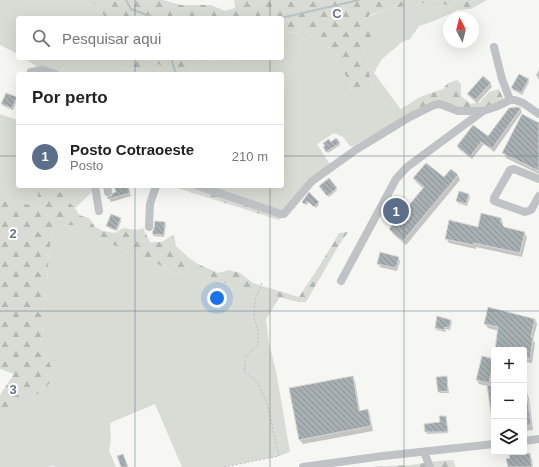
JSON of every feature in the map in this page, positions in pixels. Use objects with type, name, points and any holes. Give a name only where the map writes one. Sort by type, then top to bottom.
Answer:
[{"type":"street","points":[[494,47],[502,79],[510,100]]},
{"type":"street","points":[[31,72],[42,70],[48,72]]},
{"type":"street","points":[[341,281],[396,179],[407,167],[483,111],[510,100],[524,103],[539,114]]},
{"type":"street","points":[[204,188],[284,214],[312,181],[357,149],[408,118],[434,105],[440,104],[458,111],[483,111]]},
{"type":"street","points":[[539,178],[514,169],[510,170],[494,198],[494,201],[525,212],[531,210],[539,196]]},
{"type":"street","points":[[95,188],[99,211]]},
{"type":"street","points":[[149,227],[150,204],[155,188]]},
{"type":"street","points":[[527,441],[539,439]]},
{"type":"street","points":[[303,467],[354,463],[424,452],[491,444]]},
{"type":"street","points":[[424,452],[430,467]]},
{"type":"path","points":[[224,467],[279,456],[267,403],[258,383],[244,370],[246,356],[258,345],[258,331],[254,317],[255,301],[262,283]]},
{"type":"green space","points":[[0,0],[91,0],[104,16],[16,16],[16,53],[0,45]]},
{"type":"green space","points":[[91,0],[163,0],[181,5],[211,5],[225,11],[235,8],[234,0],[487,0],[471,9],[458,10],[437,1],[386,9],[368,16],[374,27],[375,36],[364,49],[372,86],[363,95],[350,92],[351,84],[324,40],[304,32],[284,33],[284,16],[104,16]]},
{"type":"green space","points":[[437,1],[458,10],[454,12],[443,12],[443,17],[419,26],[410,39],[402,42],[381,60],[374,73],[406,116],[351,147],[343,137],[334,133],[317,144],[330,164],[284,216],[198,188],[284,188],[284,72],[189,72],[194,60],[233,62],[236,60],[284,60],[284,33],[304,32],[324,40],[351,84],[350,92],[372,86],[364,49],[374,27],[368,17],[386,9]]},
{"type":"green space","points":[[27,60],[132,60],[125,72],[45,72]]},
{"type":"green space","points":[[132,60],[150,60],[145,72],[125,72]]},
{"type":"green space","points":[[150,60],[162,66],[165,72],[145,72]]},
{"type":"green space","points":[[150,60],[194,60],[189,72],[165,72],[162,66]]},
{"type":"green space","points":[[207,60],[236,60],[233,62]]},
{"type":"green space","points":[[457,80],[461,84],[461,96],[471,104],[480,102],[489,92],[499,89],[504,100],[482,108],[460,109],[439,102],[406,116],[401,109],[420,97],[443,89],[448,83]]},
{"type":"green space","points":[[0,114],[16,120],[16,188],[41,188],[38,192],[37,201],[30,206],[15,202],[0,190]]},
{"type":"green space","points":[[41,188],[56,188],[75,208],[79,215],[89,218],[95,227],[103,231],[115,233],[123,228],[137,230],[143,228],[150,242],[161,242],[174,235],[176,246],[198,264],[218,273],[229,270],[240,273],[253,283],[299,297],[339,233],[348,232],[306,302],[298,302],[218,281],[196,270],[175,274],[156,263],[97,238],[72,225],[52,227],[41,345],[55,375],[46,388],[16,408],[0,423],[0,395],[14,374],[0,369],[0,190],[15,202],[30,205],[37,201],[38,192]]},
{"type":"green space","points":[[56,188],[91,188],[93,191],[75,208]]},
{"type":"green space","points":[[177,188],[198,188],[234,199],[284,216],[279,220]]},
{"type":"green space","points":[[72,225],[97,238],[156,263],[175,274],[196,270],[218,281],[280,297],[266,319],[269,343],[276,371],[290,452],[279,456],[224,467],[182,467],[155,404],[110,423],[111,439],[109,451],[116,467],[0,467],[0,423],[16,408],[46,388],[55,375],[41,345],[52,227]]},
{"type":"green space","points":[[453,460],[456,467],[369,467],[410,465]]},
{"type":"building","points":[[519,74],[529,79],[521,93],[511,88]]},
{"type":"building","points":[[483,76],[491,83],[475,100],[467,94]]},
{"type":"building","points":[[6,93],[16,97],[12,108],[1,104]]},
{"type":"building","points":[[509,108],[521,108],[492,149],[481,142],[470,157],[457,146],[473,125],[488,136]]},
{"type":"building","points":[[522,114],[539,123],[539,171],[502,153]]},
{"type":"building","points":[[336,138],[340,143],[326,152],[323,147],[325,146],[323,143],[329,139],[331,142]]},
{"type":"building","points":[[426,163],[444,177],[451,169],[458,175],[403,241],[389,229],[424,187],[413,178]]},
{"type":"building","points":[[329,178],[337,188],[327,196],[319,186]]},
{"type":"building","points":[[115,188],[129,188],[130,193],[108,199],[107,197],[116,192]]},
{"type":"building","points":[[459,191],[469,194],[466,204],[456,201]]},
{"type":"building","points":[[309,192],[319,202],[314,207],[308,201],[304,204],[302,202]]},
{"type":"building","points":[[481,213],[501,218],[501,222],[504,227],[525,232],[520,253],[474,243],[473,245],[445,239],[449,220],[478,227]]},
{"type":"building","points":[[111,214],[121,218],[116,230],[106,226]]},
{"type":"building","points":[[155,221],[165,222],[164,235],[152,234]]},
{"type":"building","points":[[380,252],[399,257],[396,268],[377,264]]},
{"type":"building","points":[[488,307],[535,319],[531,337],[533,338],[530,359],[527,358],[527,347],[495,347],[498,327],[484,324]]},
{"type":"building","points":[[437,316],[451,320],[449,328],[445,327],[444,330],[435,328]]},
{"type":"building","points":[[482,356],[491,358],[491,373],[489,383],[476,380]]},
{"type":"building","points":[[353,376],[359,411],[368,409],[371,426],[299,440],[289,388]]},
{"type":"building","points":[[447,376],[448,391],[438,392],[436,377]]},
{"type":"building","points":[[487,385],[491,386],[491,414]]},
{"type":"building","points":[[527,395],[531,425],[527,426]]},
{"type":"building","points":[[439,416],[446,416],[448,432],[425,432],[424,424],[440,422]]},
{"type":"building","points":[[530,453],[532,467],[508,467],[506,459],[510,458],[509,455],[527,455],[527,454]]},
{"type":"building","points":[[123,454],[128,467],[121,467],[117,456]]},
{"type":"waterway","points":[[126,0],[131,9],[150,16]]},
{"type":"waterway","points":[[284,17],[359,0]]},
{"type":"waterway","points":[[172,60],[175,72]]},
{"type":"place","name":"Posto Cotraoeste","points":[[396,211]]}]
